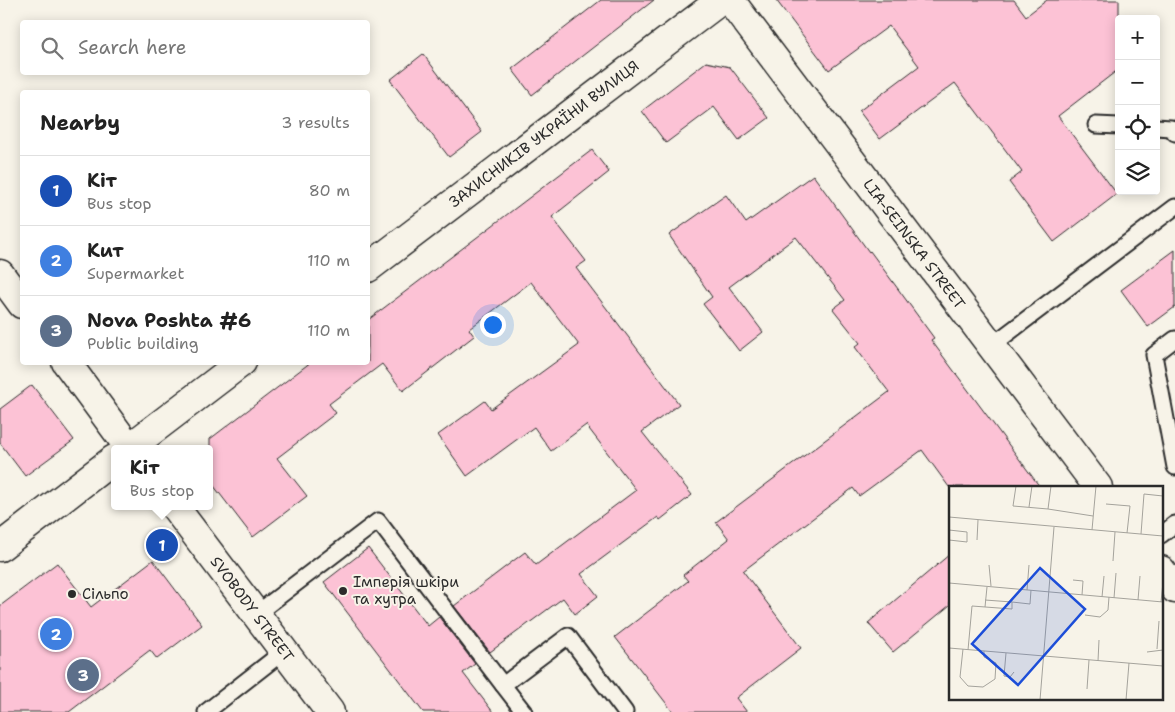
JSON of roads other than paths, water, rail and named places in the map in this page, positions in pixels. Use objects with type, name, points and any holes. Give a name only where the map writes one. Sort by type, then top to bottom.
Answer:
[{"type":"street","name":"ЗАХИСНИКІВ УКРАЇНИ ВУЛИЦЯ","points":[[370,266],[720,0]]},
{"type":"street","name":"LIA-SEINSKA STREET","points":[[730,0],[1097,486]]},
{"type":"street","points":[[0,274],[20,301]]},
{"type":"street","points":[[68,365],[122,445]]},
{"type":"street","points":[[134,445],[238,365]]},
{"type":"street","points":[[0,547],[111,462]]},
{"type":"street","name":"SVOBODY STREET","points":[[177,510],[330,712]]},
{"type":"street","points":[[1162,571],[1175,589]]},
{"type":"lane","points":[[1096,125],[1115,126]]},
{"type":"lane","points":[[1160,127],[1171,128],[1175,134]]},
{"type":"lane","points":[[992,346],[1175,208]]},
{"type":"lane","points":[[1175,339],[1154,354],[1175,467]]},
{"type":"lane","points":[[256,614],[378,521],[524,712]]},
{"type":"lane","points":[[1162,534],[1175,524]]},
{"type":"lane","points":[[504,684],[568,636],[625,712]]},
{"type":"lane","points":[[206,712],[284,651]]},
{"type":"place","name":"Кіт","points":[[162,545]]},
{"type":"place","name":"Імперія шкіри та хутра","points":[[343,591]]},
{"type":"place","name":"Сільпо","points":[[72,594]]},
{"type":"place","name":"Кит","points":[[56,634]]},
{"type":"place","name":"Nova Poshta #6","points":[[83,675]]}]
